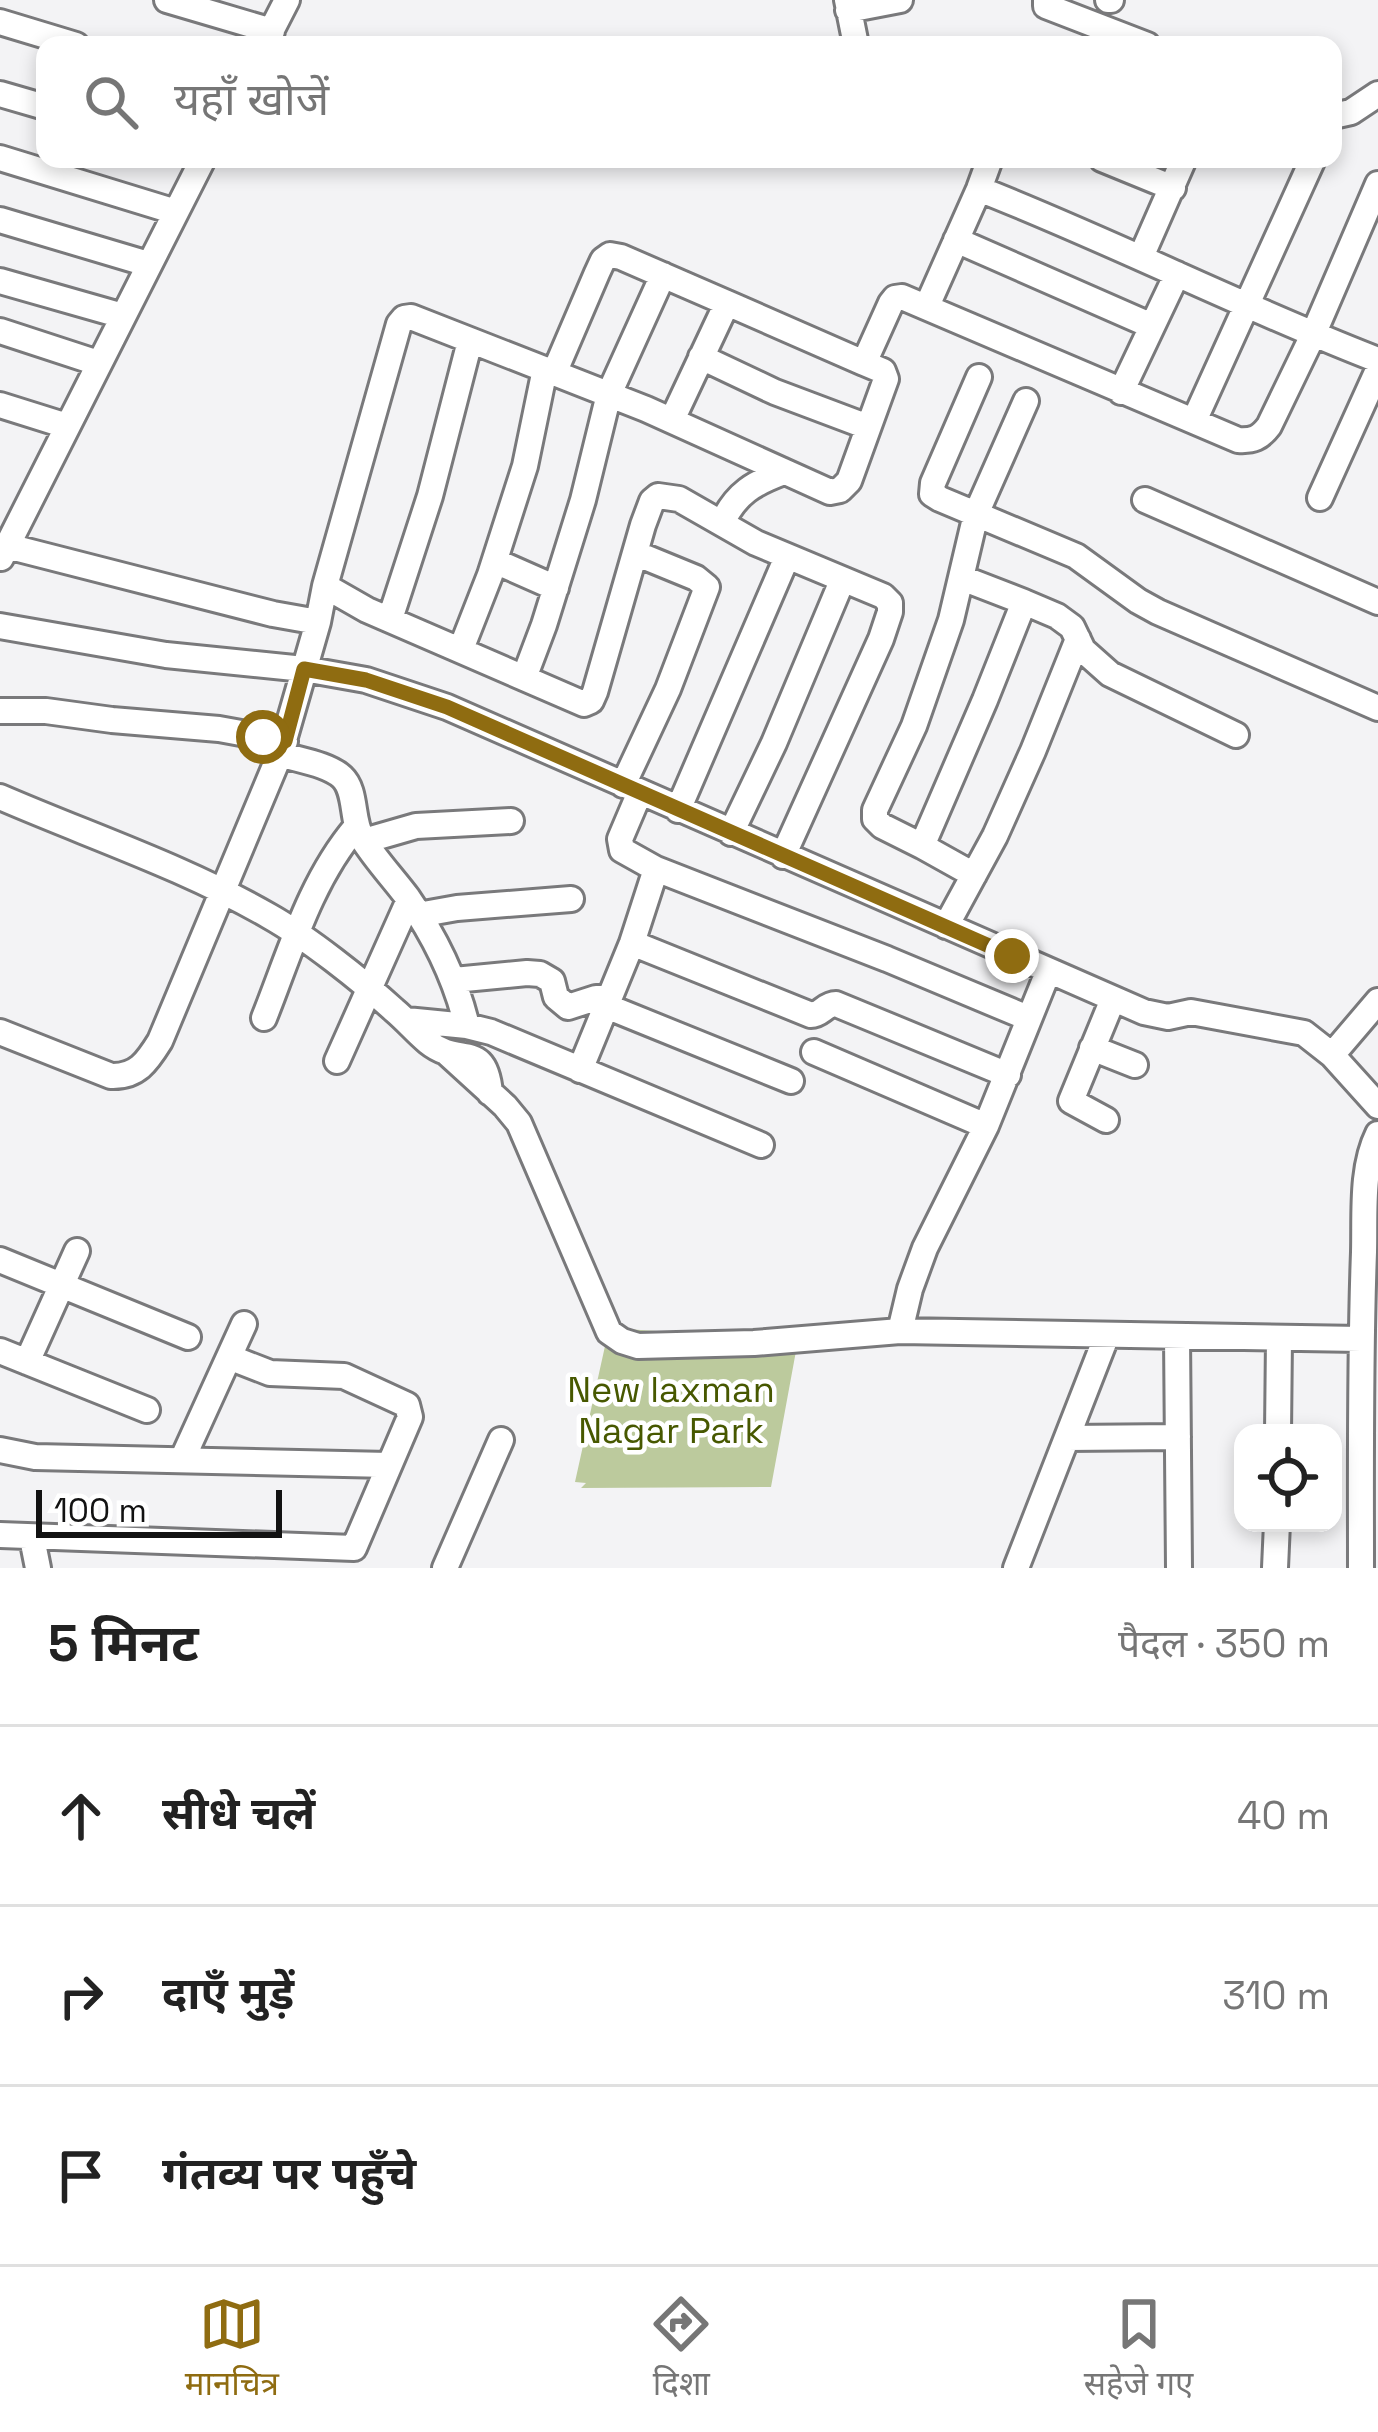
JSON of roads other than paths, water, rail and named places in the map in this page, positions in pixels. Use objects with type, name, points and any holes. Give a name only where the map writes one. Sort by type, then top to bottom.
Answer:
[{"type":"street","points":[[166,0],[263,36]]},
{"type":"street","points":[[269,36],[287,0]]},
{"type":"street","points":[[854,36],[847,5],[900,0]]},
{"type":"street","points":[[1090,22],[1109,0]]},
{"type":"street","points":[[1039,2],[1125,36]]},
{"type":"street","points":[[0,22],[46,36]]},
{"type":"street","points":[[0,94],[36,104]]},
{"type":"street","points":[[1342,114],[1378,94]]},
{"type":"street","points":[[0,158],[176,212]]},
{"type":"street","points":[[198,168],[67,426],[12,506],[4,553],[318,622]]},
{"type":"street","points":[[927,306],[987,168]]},
{"type":"street","points":[[1124,168],[1173,188]]},
{"type":"street","points":[[1141,257],[1181,168]]},
{"type":"street","points":[[1194,421],[1308,168]]},
{"type":"street","points":[[864,363],[895,298],[902,297],[1121,392],[1238,440],[1251,441],[1261,436],[1313,335],[1378,184]]},
{"type":"street","points":[[979,189],[1378,360]]},
{"type":"street","points":[[0,220],[148,264]]},
{"type":"street","points":[[956,240],[1152,326]]},
{"type":"street","points":[[0,1032],[111,1076],[137,1071],[160,1041],[282,747],[404,318],[411,317],[550,370],[610,394],[830,492],[849,481],[886,374],[610,255],[603,260],[550,370],[495,561],[461,649]]},
{"type":"street","points":[[1121,392],[1177,274]]},
{"type":"street","points":[[524,678],[583,500],[610,394],[663,275]]},
{"type":"street","points":[[0,281],[122,316]]},
{"type":"street","points":[[672,420],[727,303]]},
{"type":"street","points":[[0,331],[98,363]]},
{"type":"street","points":[[390,619],[430,496],[470,340]]},
{"type":"street","points":[[701,357],[868,427]]},
{"type":"street","points":[[1320,498],[1378,370]]},
{"type":"street","points":[[979,377],[932,494],[1076,556],[1158,612],[1378,708]]},
{"type":"street","points":[[974,875],[883,826],[875,820],[874,810],[914,727],[962,578],[976,514],[1026,401]]},
{"type":"street","points":[[0,405],[67,426]]},
{"type":"street","points":[[722,523],[742,492],[784,472]]},
{"type":"street","points":[[325,586],[584,704],[591,701],[635,553],[652,501],[658,496],[679,500],[787,557],[883,596],[890,603],[890,612],[881,639],[783,856]]},
{"type":"street","points":[[1145,500],[1378,602]]},
{"type":"street","points":[[635,553],[707,587],[632,789],[620,845],[628,855],[1028,1018]]},
{"type":"street","points":[[678,810],[787,557]]},
{"type":"street","points":[[495,561],[556,588]]},
{"type":"street","points":[[962,578],[1057,616],[1072,627],[1083,650],[1110,674],[1236,736]]},
{"type":"street","points":[[730,833],[775,743],[842,581]]},
{"type":"street","points":[[922,846],[1024,602]]},
{"type":"street","points":[[0,626],[166,656],[366,680],[447,707],[1158,1017],[1191,1012],[1304,1034],[1332,1055],[1378,1106]]},
{"type":"street","points":[[946,926],[1033,751],[1078,639]]},
{"type":"street","points":[[0,711],[46,711],[219,729],[282,747],[337,772],[350,788],[360,834],[414,908],[479,1029]]},
{"type":"street","points":[[0,797],[125,846],[274,918],[427,1041],[461,1056],[519,1123],[603,1320],[609,1332],[622,1341],[638,1346],[754,1343],[900,1331],[1279,1338],[1367,1334]]},
{"type":"street","points":[[264,1018],[328,865],[360,834],[511,821]]},
{"type":"street","points":[[580,1070],[632,943],[656,869]]},
{"type":"street","points":[[414,908],[571,899]]},
{"type":"street","points":[[337,1061],[367,989],[414,908]]},
{"type":"street","points":[[632,943],[811,1016],[836,1004],[1008,1075]]},
{"type":"street","points":[[900,1331],[925,1248],[986,1126],[1048,972]]},
{"type":"street","points":[[454,980],[540,974],[552,981],[556,997],[568,1007],[596,998],[791,1081]]},
{"type":"street","points":[[1106,1120],[1071,1101],[1113,999]]},
{"type":"street","points":[[1332,1055],[1378,1001]]},
{"type":"street","points":[[406,1020],[479,1029],[761,1144]]},
{"type":"street","points":[[461,1056],[479,1029]]},
{"type":"street","points":[[1092,1048],[1135,1066]]},
{"type":"street","points":[[814,1052],[986,1126]]},
{"type":"street","points":[[1361,1568],[1367,1179],[1378,1133]]},
{"type":"street","points":[[27,1362],[77,1251]]},
{"type":"street","points":[[0,1260],[188,1337]]},
{"type":"street","points":[[182,1460],[244,1324]]},
{"type":"street","points":[[1016,1568],[1107,1335]]},
{"type":"street","points":[[1178,1336],[1179,1568]]},
{"type":"street","points":[[1278,1424],[1279,1338]]},
{"type":"street","points":[[0,1351],[147,1410]]},
{"type":"street","points":[[0,1535],[136,1538],[350,1558],[410,1417],[407,1405],[344,1376],[270,1373],[229,1357]]},
{"type":"street","points":[[1067,1438],[1178,1437]]},
{"type":"street","points":[[445,1568],[501,1440]]},
{"type":"street","points":[[0,1450],[35,1457],[389,1466]]},
{"type":"street","points":[[1275,1568],[1276,1532]]},
{"type":"street","points":[[32,1538],[38,1568]]},
{"type":"park label","name":"New laxman Nagar Park","points":[[671,1410]]}]
